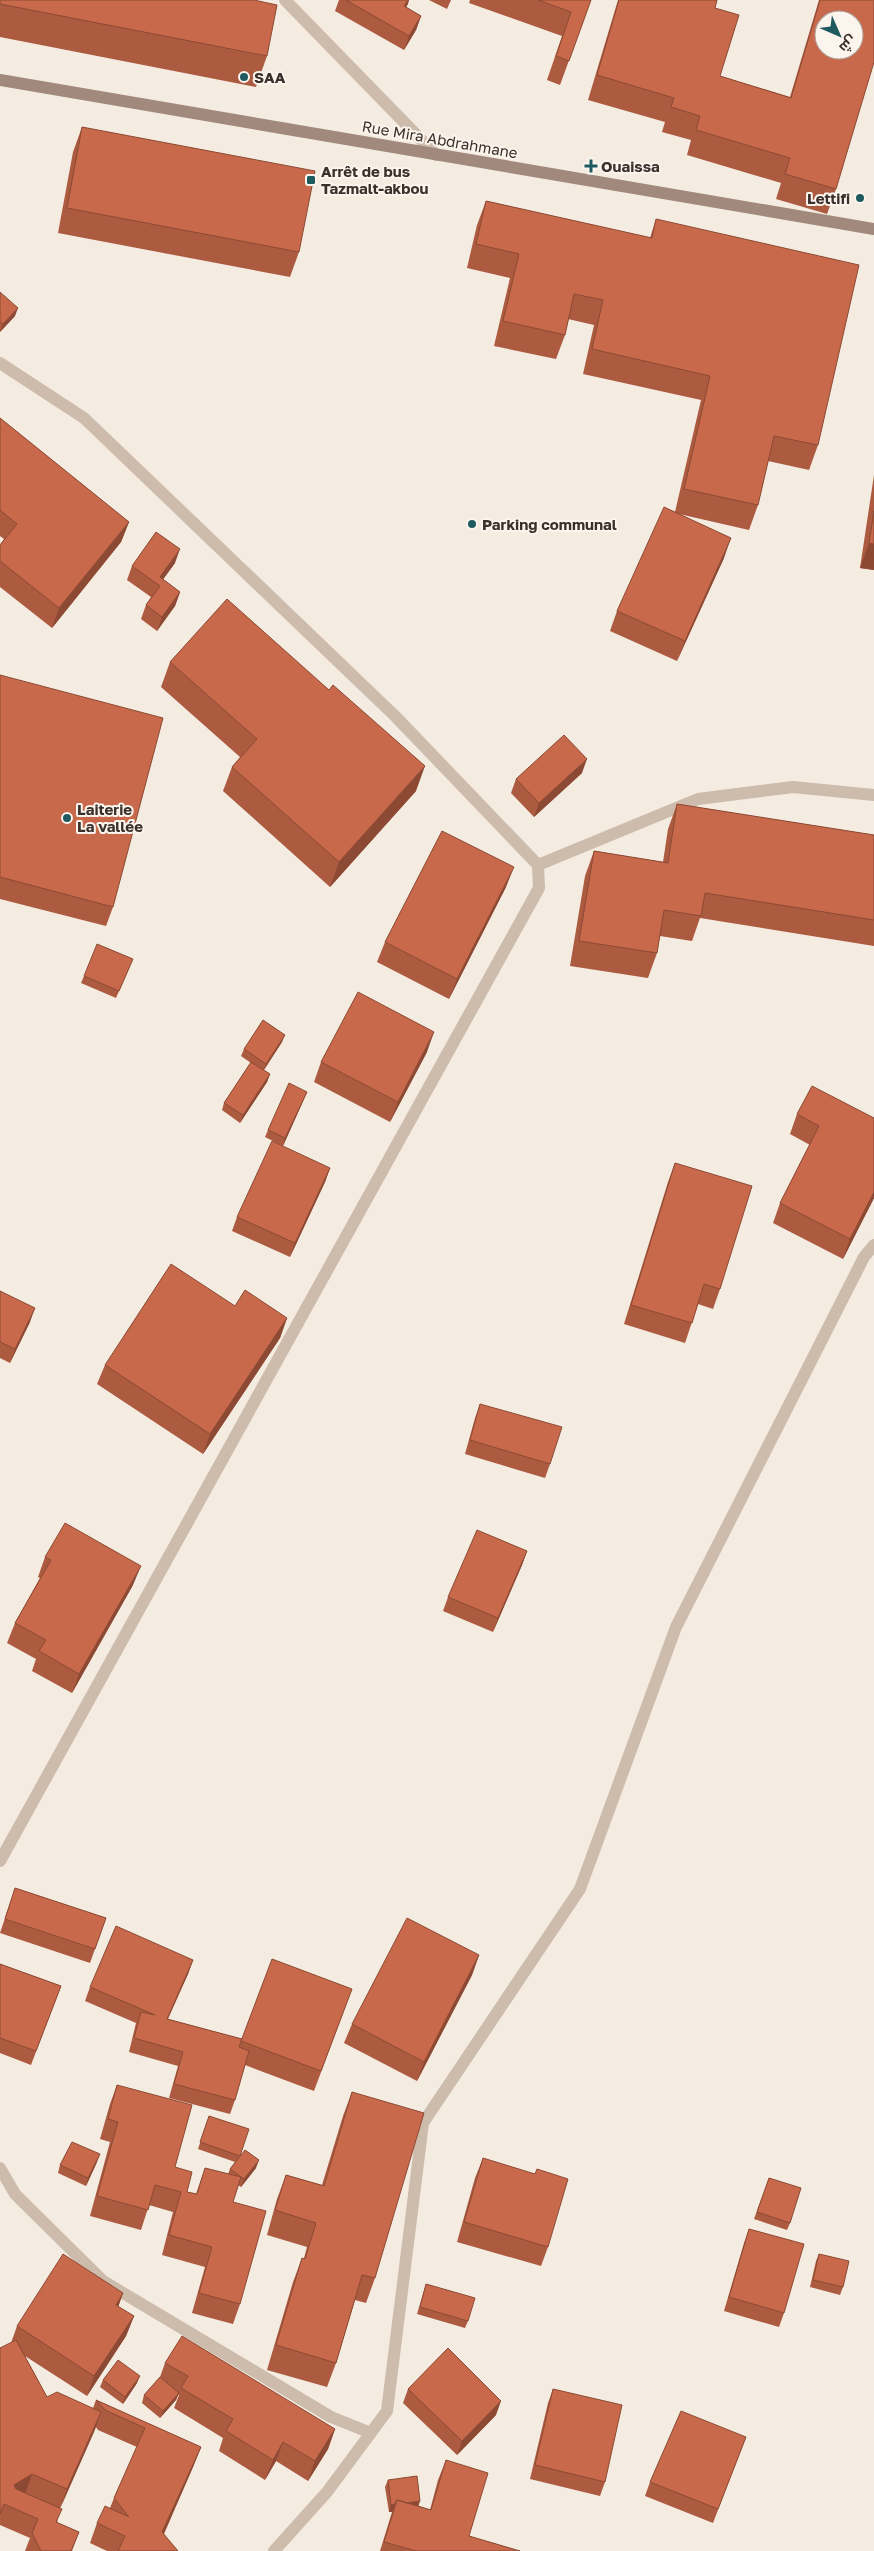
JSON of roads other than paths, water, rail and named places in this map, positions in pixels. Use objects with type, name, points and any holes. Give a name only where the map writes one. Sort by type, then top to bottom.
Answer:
[{"type":"main road","name":"Rue Mira Abdrahmane","points":[[0,80],[874,229]]},
{"type":"street","points":[[285,0],[436,155]]},
{"type":"street","points":[[0,363],[84,418],[396,717],[538,865],[539,888],[0,1861]]},
{"type":"street","points":[[538,865],[698,799],[793,787],[874,795]]},
{"type":"street","points":[[274,2551],[327,2492],[387,2411],[424,2123],[580,1889],[676,1628],[864,1257],[874,1245]]},
{"type":"street","points":[[0,2168],[16,2194],[103,2281],[332,2417],[371,2432]]},
{"type":"place","name":"SAA","points":[[244,77]]},
{"type":"place","name":"Ouaissa","points":[[591,166]]},
{"type":"place","name":"Arrêt de bus Tazmalt-akbou","points":[[311,180]]},
{"type":"place","name":"Lettifi","points":[[860,198]]},
{"type":"place","name":"Parking communal","points":[[472,524]]},
{"type":"place","name":"Laiterie La vallée","points":[[67,818]]}]
